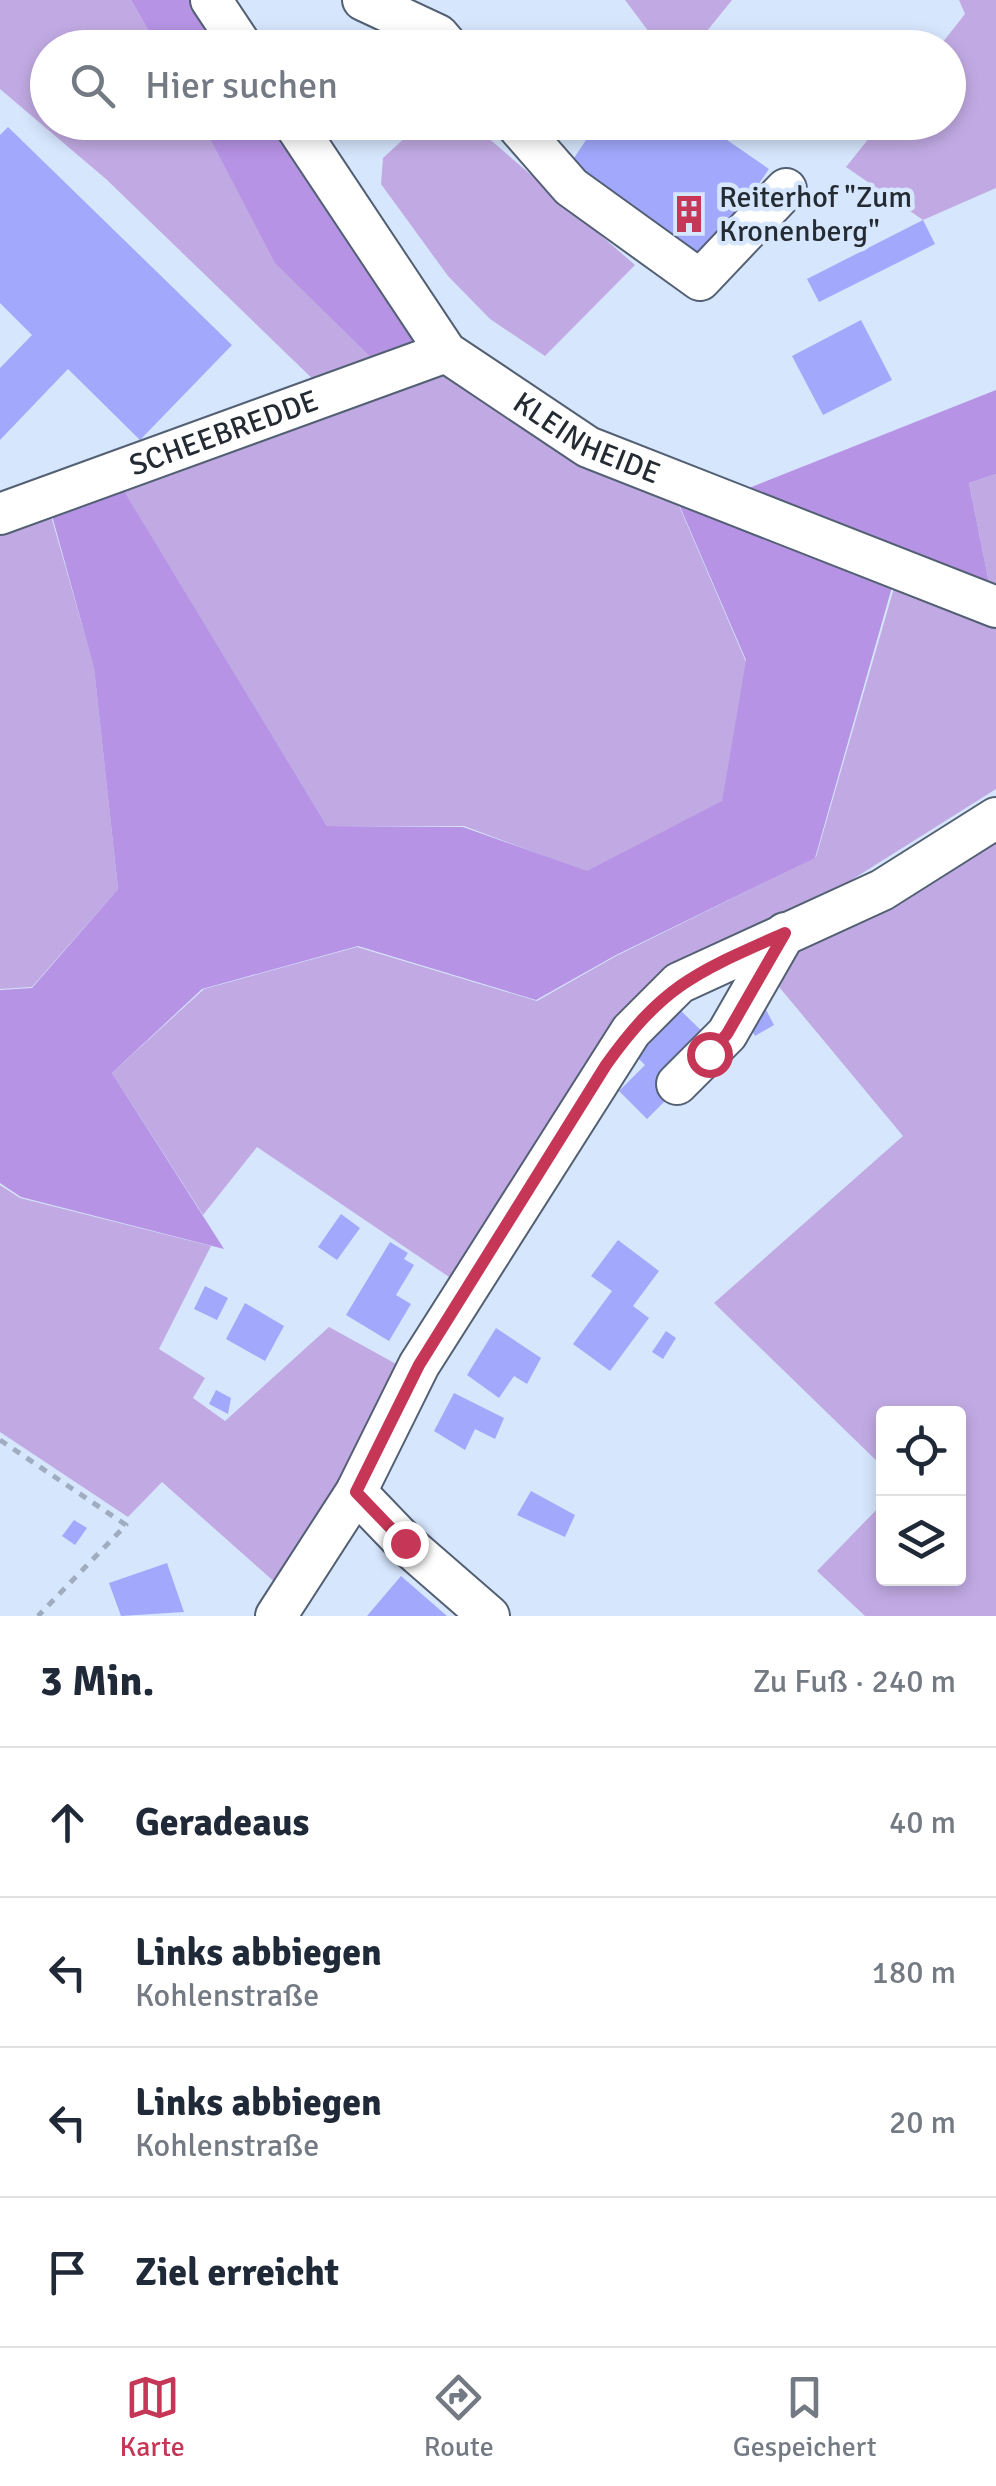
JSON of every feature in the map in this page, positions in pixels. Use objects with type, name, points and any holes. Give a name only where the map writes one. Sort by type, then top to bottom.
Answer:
[{"type":"street","points":[[210,0],[230,30]]},
{"type":"street","points":[[363,0],[427,30]]},
{"type":"street","name":"KLEINHEIDE","points":[[305,140],[446,352],[588,447],[996,607]]},
{"type":"street","points":[[530,140],[571,187],[700,280],[786,189]]},
{"type":"street","name":"SCHEEBREDDE","points":[[0,514],[446,352]]},
{"type":"street","points":[[276,1616],[356,1492],[419,1365],[630,1030],[680,983],[882,890],[996,818]]},
{"type":"street","points":[[677,1084],[727,1034],[785,933]]},
{"type":"street","points":[[356,1492],[405,1543],[489,1616]]},
{"type":"path","points":[[0,1440],[126,1525],[38,1616]]},
{"type":"shaded area","points":[[0,0],[131,0],[148,30],[30,30],[30,114],[0,89]]},
{"type":"shaded area","points":[[131,0],[191,0],[211,30],[148,30]]},
{"type":"shaded area","points":[[625,0],[732,0],[708,30],[648,30]]},
{"type":"shaded area","points":[[959,0],[996,0],[996,188],[923,220],[846,167],[867,140],[966,140],[966,30],[952,30],[965,14]]},
{"type":"shaded area","points":[[60,140],[212,140],[379,365],[320,386],[106,179]]},
{"type":"shaded area","points":[[211,140],[285,140],[428,346],[379,365],[275,263]]},
{"type":"shaded area","points":[[403,140],[491,140],[635,265],[545,356],[490,319],[448,276],[381,184],[383,158]]},
{"type":"shaded area","points":[[445,360],[674,494],[746,662],[722,803],[586,872],[464,826],[327,826],[116,479]]},
{"type":"shaded area","points":[[996,390],[996,474],[969,483],[990,588],[744,490]]},
{"type":"shaded area","points":[[996,474],[996,591],[990,588],[969,483]]},
{"type":"shaded area","points":[[116,478],[327,826],[463,827],[587,871],[722,801],[746,660],[675,495],[892,587],[815,858],[616,955],[536,1000],[358,946],[202,989],[112,1073],[224,1249],[21,1197],[0,1183],[0,990],[32,988],[118,889],[94,668],[48,501]]},
{"type":"shaded area","points":[[47,502],[94,667],[118,889],[32,987],[0,989],[0,520]]},
{"type":"shaded area","points":[[894,588],[996,620],[996,789],[842,886],[690,958],[455,1281],[257,1147],[203,1215],[112,1073],[204,989],[357,947],[537,1001],[616,956],[816,857]]},
{"type":"shaded area","points":[[996,831],[996,1616],[865,1616],[817,1571],[876,1510],[876,1586],[966,1586],[966,1406],[876,1406],[876,1460],[714,1303],[903,1136],[770,976],[786,949]]},
{"type":"shaded area","points":[[0,1185],[20,1198],[211,1246],[159,1349],[205,1378],[193,1398],[225,1421],[329,1327],[398,1365],[287,1593],[162,1482],[128,1517],[0,1432]]},
{"type":"building","points":[[8,127],[232,345],[140,440],[68,369],[0,440],[0,368],[32,335],[0,303],[0,135]]},
{"type":"building","name":"Reiterhof \"Zum Kronenberg\"","points":[[586,140],[727,140],[769,169],[707,259],[570,164]]},
{"type":"building","points":[[923,220],[935,244],[819,302],[807,279]]},
{"type":"building","points":[[861,320],[892,380],[823,415],[792,356]]},
{"type":"building","points":[[678,1008],[707,1036],[674,1092],[647,1119],[619,1091],[645,1065],[633,1053]]},
{"type":"building","points":[[765,1008],[774,1025],[755,1036],[745,1019]]},
{"type":"building","points":[[341,1214],[360,1228],[337,1260],[318,1247]]},
{"type":"building","points":[[618,1240],[659,1271],[633,1306],[649,1318],[610,1371],[573,1344],[612,1291],[591,1276]]},
{"type":"building","points":[[390,1242],[408,1253],[404,1259],[414,1265],[396,1295],[411,1304],[389,1341],[346,1315]]},
{"type":"building","points":[[205,1286],[228,1298],[217,1320],[194,1309]]},
{"type":"building","points":[[245,1303],[284,1326],[265,1361],[226,1339]]},
{"type":"building","points":[[496,1328],[541,1358],[527,1384],[514,1376],[499,1398],[467,1375]]},
{"type":"building","points":[[666,1331],[676,1338],[663,1359],[652,1352]]},
{"type":"building","points":[[216,1390],[231,1398],[228,1414],[209,1404]]},
{"type":"building","points":[[454,1393],[504,1418],[495,1439],[475,1429],[465,1450],[434,1431]]},
{"type":"building","points":[[531,1491],[575,1515],[565,1537],[517,1515]]},
{"type":"building","points":[[74,1520],[87,1528],[75,1545],[62,1536]]},
{"type":"building","points":[[167,1563],[184,1612],[121,1616],[109,1583]]},
{"type":"building","points":[[401,1576],[447,1616],[367,1616]]},
{"type":"place","name":"Reiterhof \"Zum Kronenberg\"","points":[[689,214]]},
{"type":"route","points":[[405,1543],[356,1492],[419,1365],[630,1030],[680,983],[785,933],[727,1034],[709,1054]]}]
